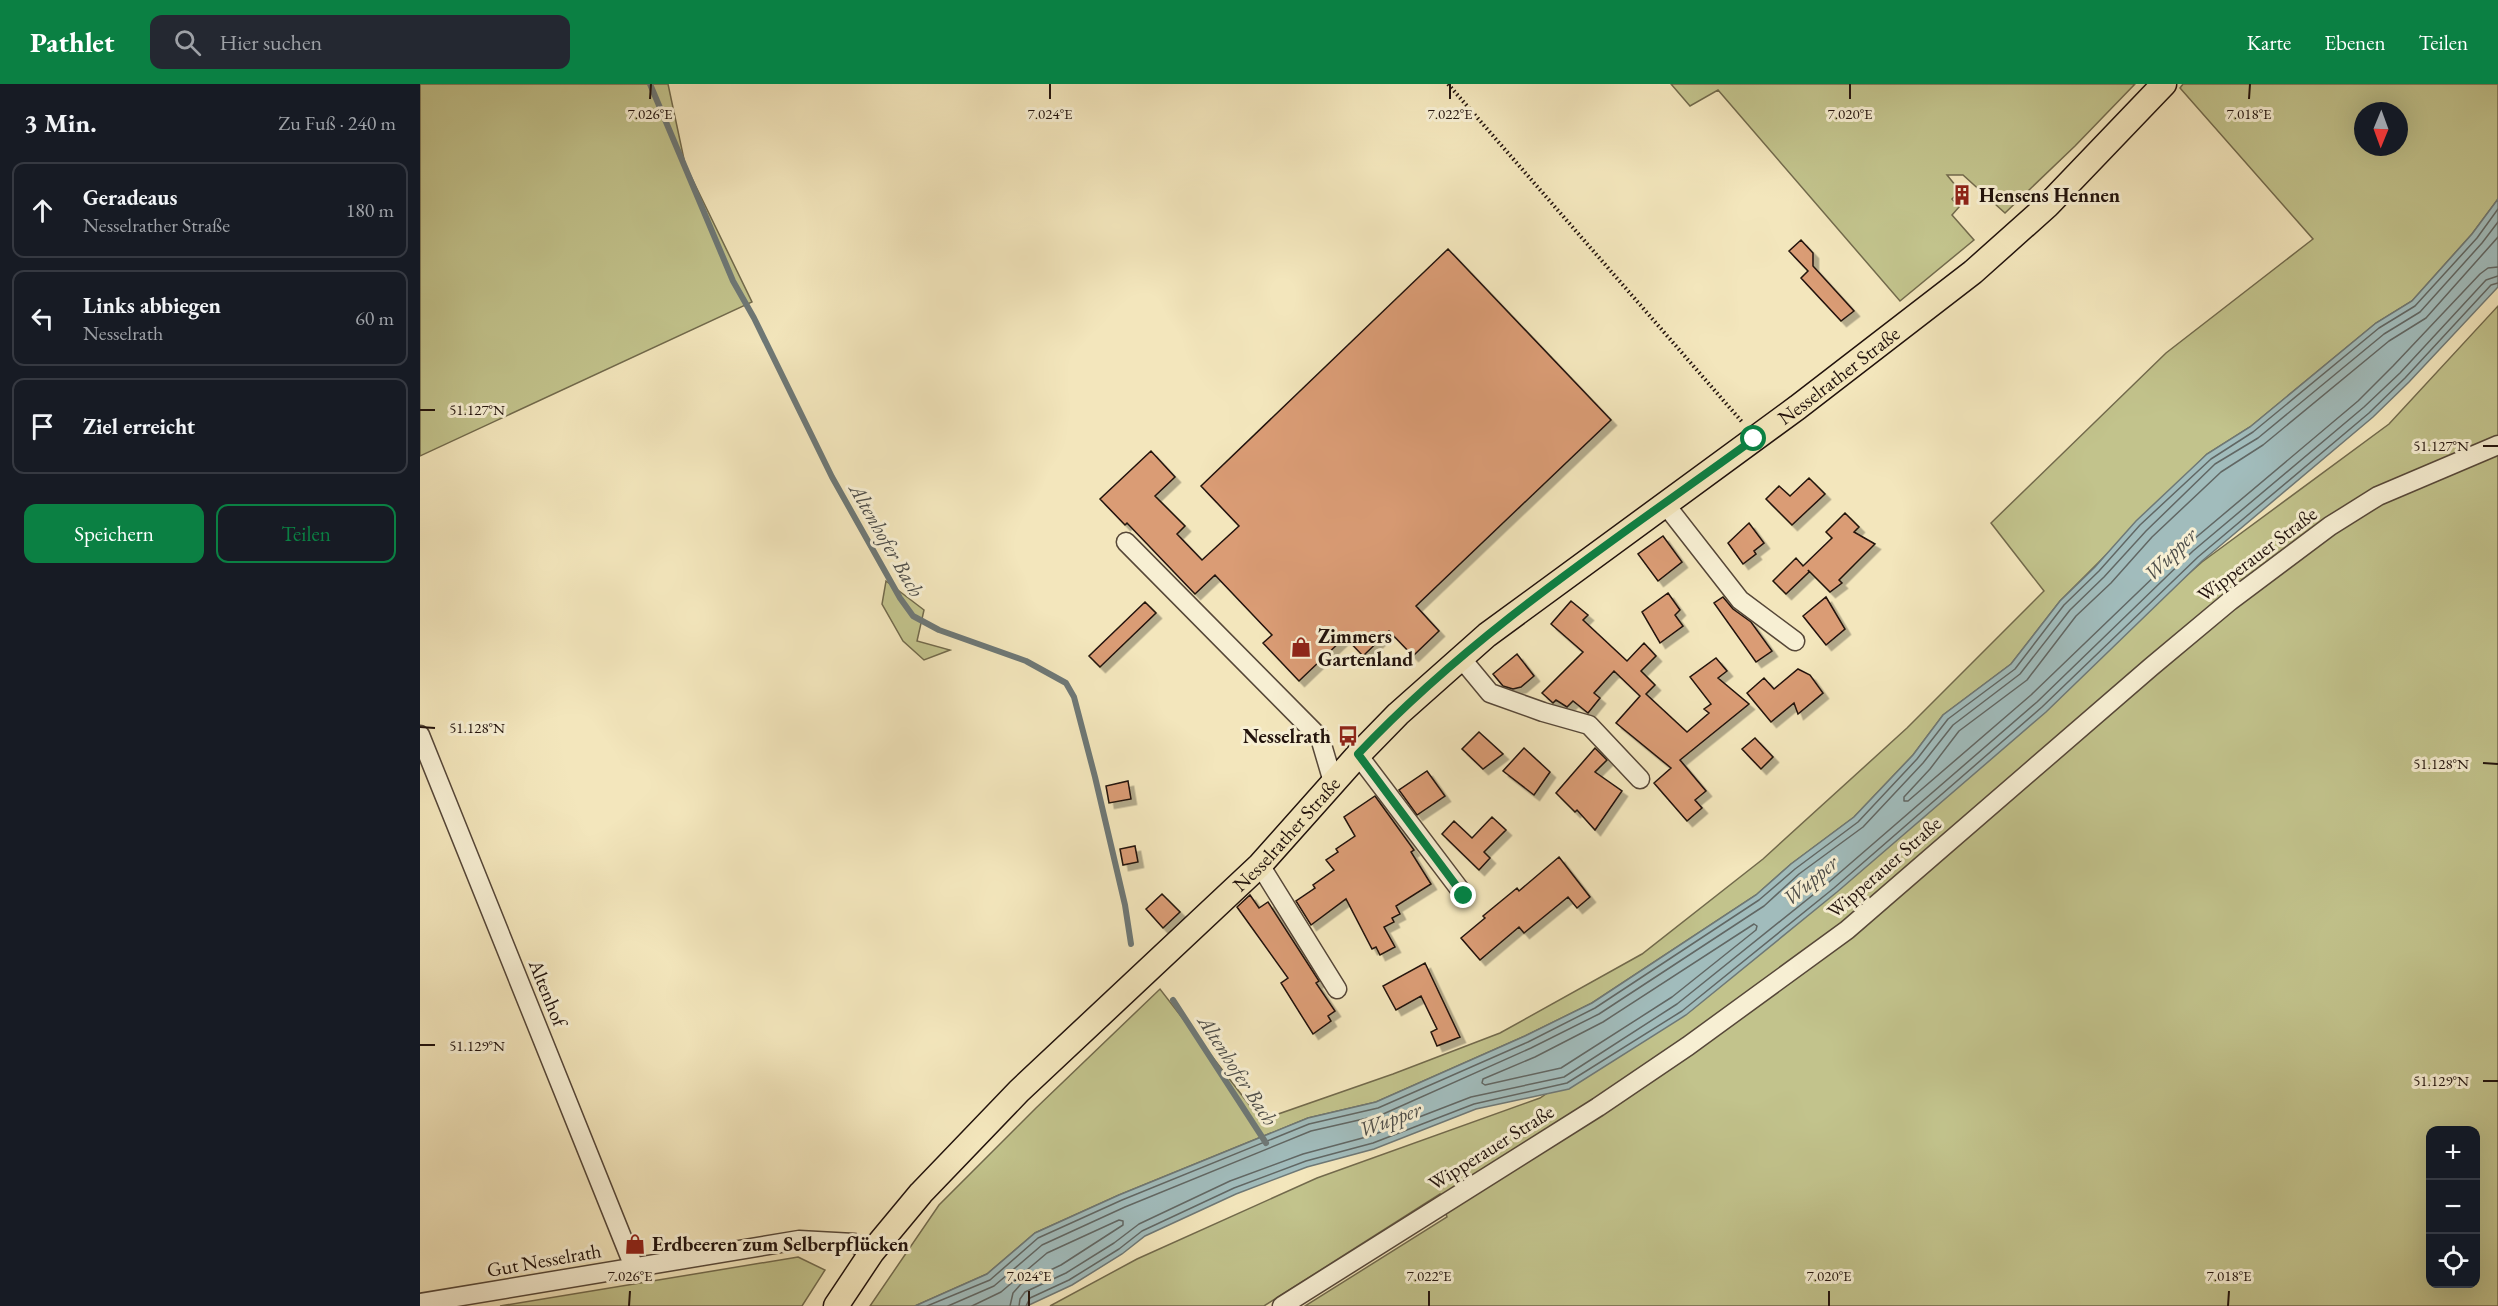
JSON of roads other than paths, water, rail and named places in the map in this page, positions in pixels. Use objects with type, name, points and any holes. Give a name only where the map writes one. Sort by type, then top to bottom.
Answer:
[{"type":"main road","name":"Nesselrather Straße","points":[[836,1306],[852,1280],[863,1248],[921,1193],[1019,1091],[1260,865],[1358,754],[1398,714],[1487,635],[1798,407],[1973,272],[2048,205],[2164,84]]},
{"type":"street","name":"Wipperauer Straße","points":[[1282,1306],[1598,1107],[1688,1046],[1847,930],[2151,667],[2230,601],[2330,526],[2378,496],[2498,445]]},
{"type":"street","points":[[1665,504],[1740,600],[1795,641]]},
{"type":"street","points":[[1126,542],[1320,738],[1333,782]]},
{"type":"street","points":[[1461,657],[1490,693],[1589,725],[1640,779]]},
{"type":"street","name":"Altenhof","points":[[420,735],[634,1267]]},
{"type":"street","points":[[1358,754],[1464,896]]},
{"type":"street","points":[[1260,865],[1337,989]]},
{"type":"street","name":"Gut Nesselrath","points":[[420,1303],[799,1240],[863,1248]]},
{"type":"water","name":"Wupper","points":[[2498,199],[2498,287],[2409,382],[2373,417],[2202,561],[2046,712],[1837,892],[1686,1015],[1569,1089],[1476,1109],[1374,1149],[1307,1167],[1236,1194],[1145,1236],[1122,1254],[1072,1285],[1027,1306],[915,1306],[987,1274],[1035,1233],[1119,1195],[1308,1118],[1376,1102],[1525,1036],[1592,1003],[1756,895],[1791,864],[1854,817],[1913,755],[1943,715],[2011,664],[2060,601],[2095,567],[2136,521],[2207,454],[2250,427],[2376,323],[2412,301],[2472,234]]},
{"type":"waterway","name":"Altenhofer Bach","points":[[650,84],[733,281],[754,318],[832,477],[900,598],[913,616],[939,630],[1026,661],[1066,683],[1074,697],[1125,905],[1131,944]]},
{"type":"waterway","name":"Altenhofer Bach","points":[[1173,1000],[1266,1143]]},
{"type":"place","name":"Hensens Hennen","points":[[1962,195]]},
{"type":"place","name":"Zimmers Gartenland","points":[[1301,647]]},
{"type":"place","name":"Nesselrath","points":[[1348,736]]},
{"type":"place","name":"Erdbeeren zum Selberpflücken","points":[[635,1244]]}]
